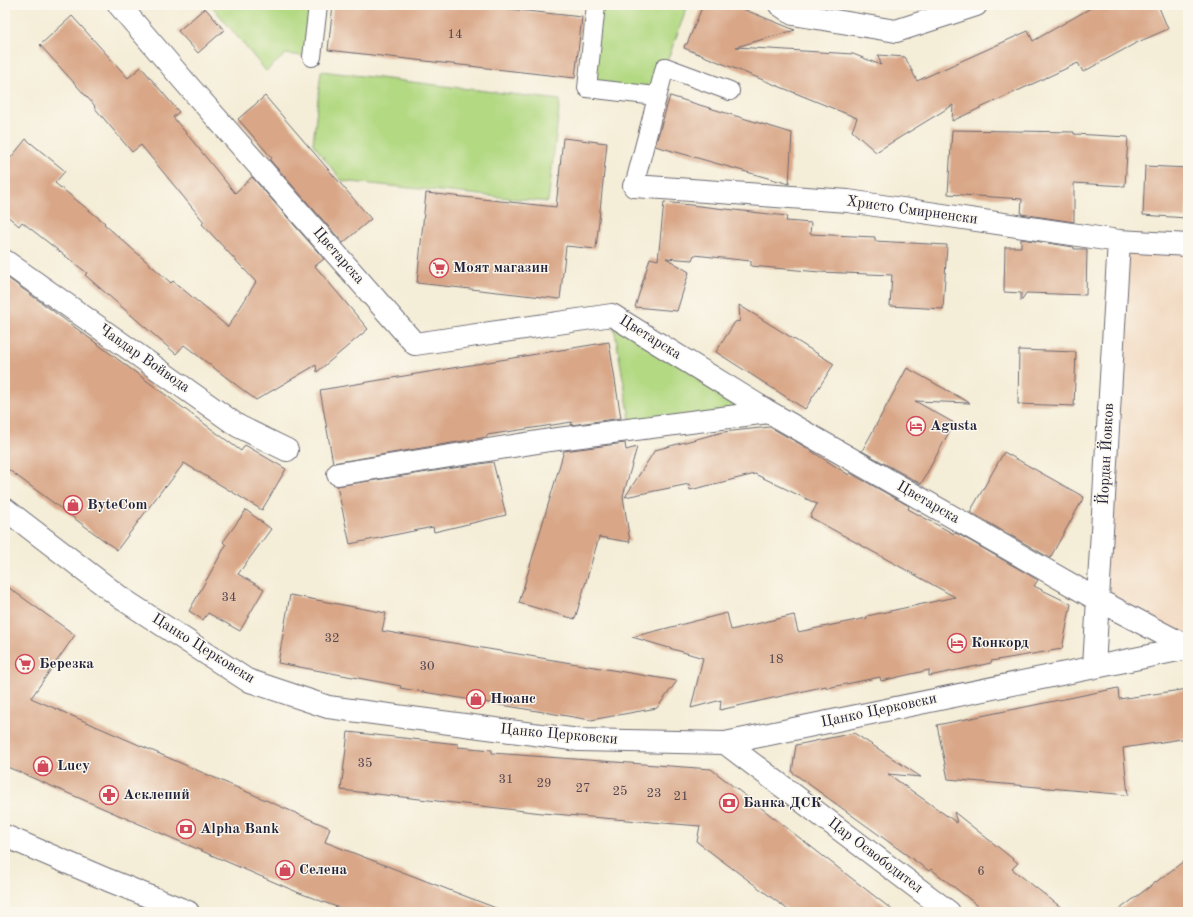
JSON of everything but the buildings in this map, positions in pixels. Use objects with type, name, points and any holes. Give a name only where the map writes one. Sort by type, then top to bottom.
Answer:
[{"type":"street","name":"Цветарска","points":[[119,5],[189,87],[415,344],[612,315],[769,412],[1098,600],[1188,647]]},
{"type":"street","points":[[780,5],[793,14],[896,31],[976,5]]},
{"type":"street","name":"Христо Смирненски","points":[[634,186],[848,201],[1119,241],[1188,245]]},
{"type":"street","name":"Йордан Йовков","points":[[1094,667],[1119,241]]},
{"type":"street","name":"Чавдар Войвода","points":[[5,260],[238,426],[287,450]]},
{"type":"street","points":[[338,474],[550,440],[769,412]]},
{"type":"street","name":"Цанко Церковски","points":[[5,509],[121,598],[246,680],[328,707],[579,740],[725,743],[1188,647]]},
{"type":"street","name":"Цар Освободител","points":[[725,743],[949,912]]},
{"type":"street","points":[[5,836],[188,912]]},
{"type":"lane","points":[[312,57],[318,5]]},
{"type":"lane","points":[[596,5],[587,88],[656,96]]},
{"type":"lane","points":[[634,186],[664,67],[730,91]]},
{"type":"shaded area","points":[[1119,241],[1188,245],[1188,647],[1098,600]]},
{"type":"green space","points":[[211,5],[318,5],[312,57],[286,54],[266,71]]},
{"type":"green space","points":[[596,5],[688,5],[656,96],[587,88]]},
{"type":"green space","points":[[321,71],[560,100],[548,202],[342,181],[313,144]]},
{"type":"green space","points":[[612,315],[769,412],[632,430]]},
{"type":"place","name":"Моят магазин","points":[[439,268]]},
{"type":"place","name":"Agusta","points":[[916,426]]},
{"type":"place","name":"ByteCom","points":[[73,505]]},
{"type":"place","name":"Конкорд","points":[[957,643]]},
{"type":"place","name":"Березка","points":[[25,664]]},
{"type":"place","name":"Нюанс","points":[[476,699]]},
{"type":"place","name":"Lucy","points":[[43,766]]},
{"type":"place","name":"Асклепий","points":[[109,795]]},
{"type":"place","name":"Банка ДСК","points":[[729,803]]},
{"type":"place","name":"Alpha Bank","points":[[186,829]]},
{"type":"place","name":"Селена","points":[[285,870]]}]
